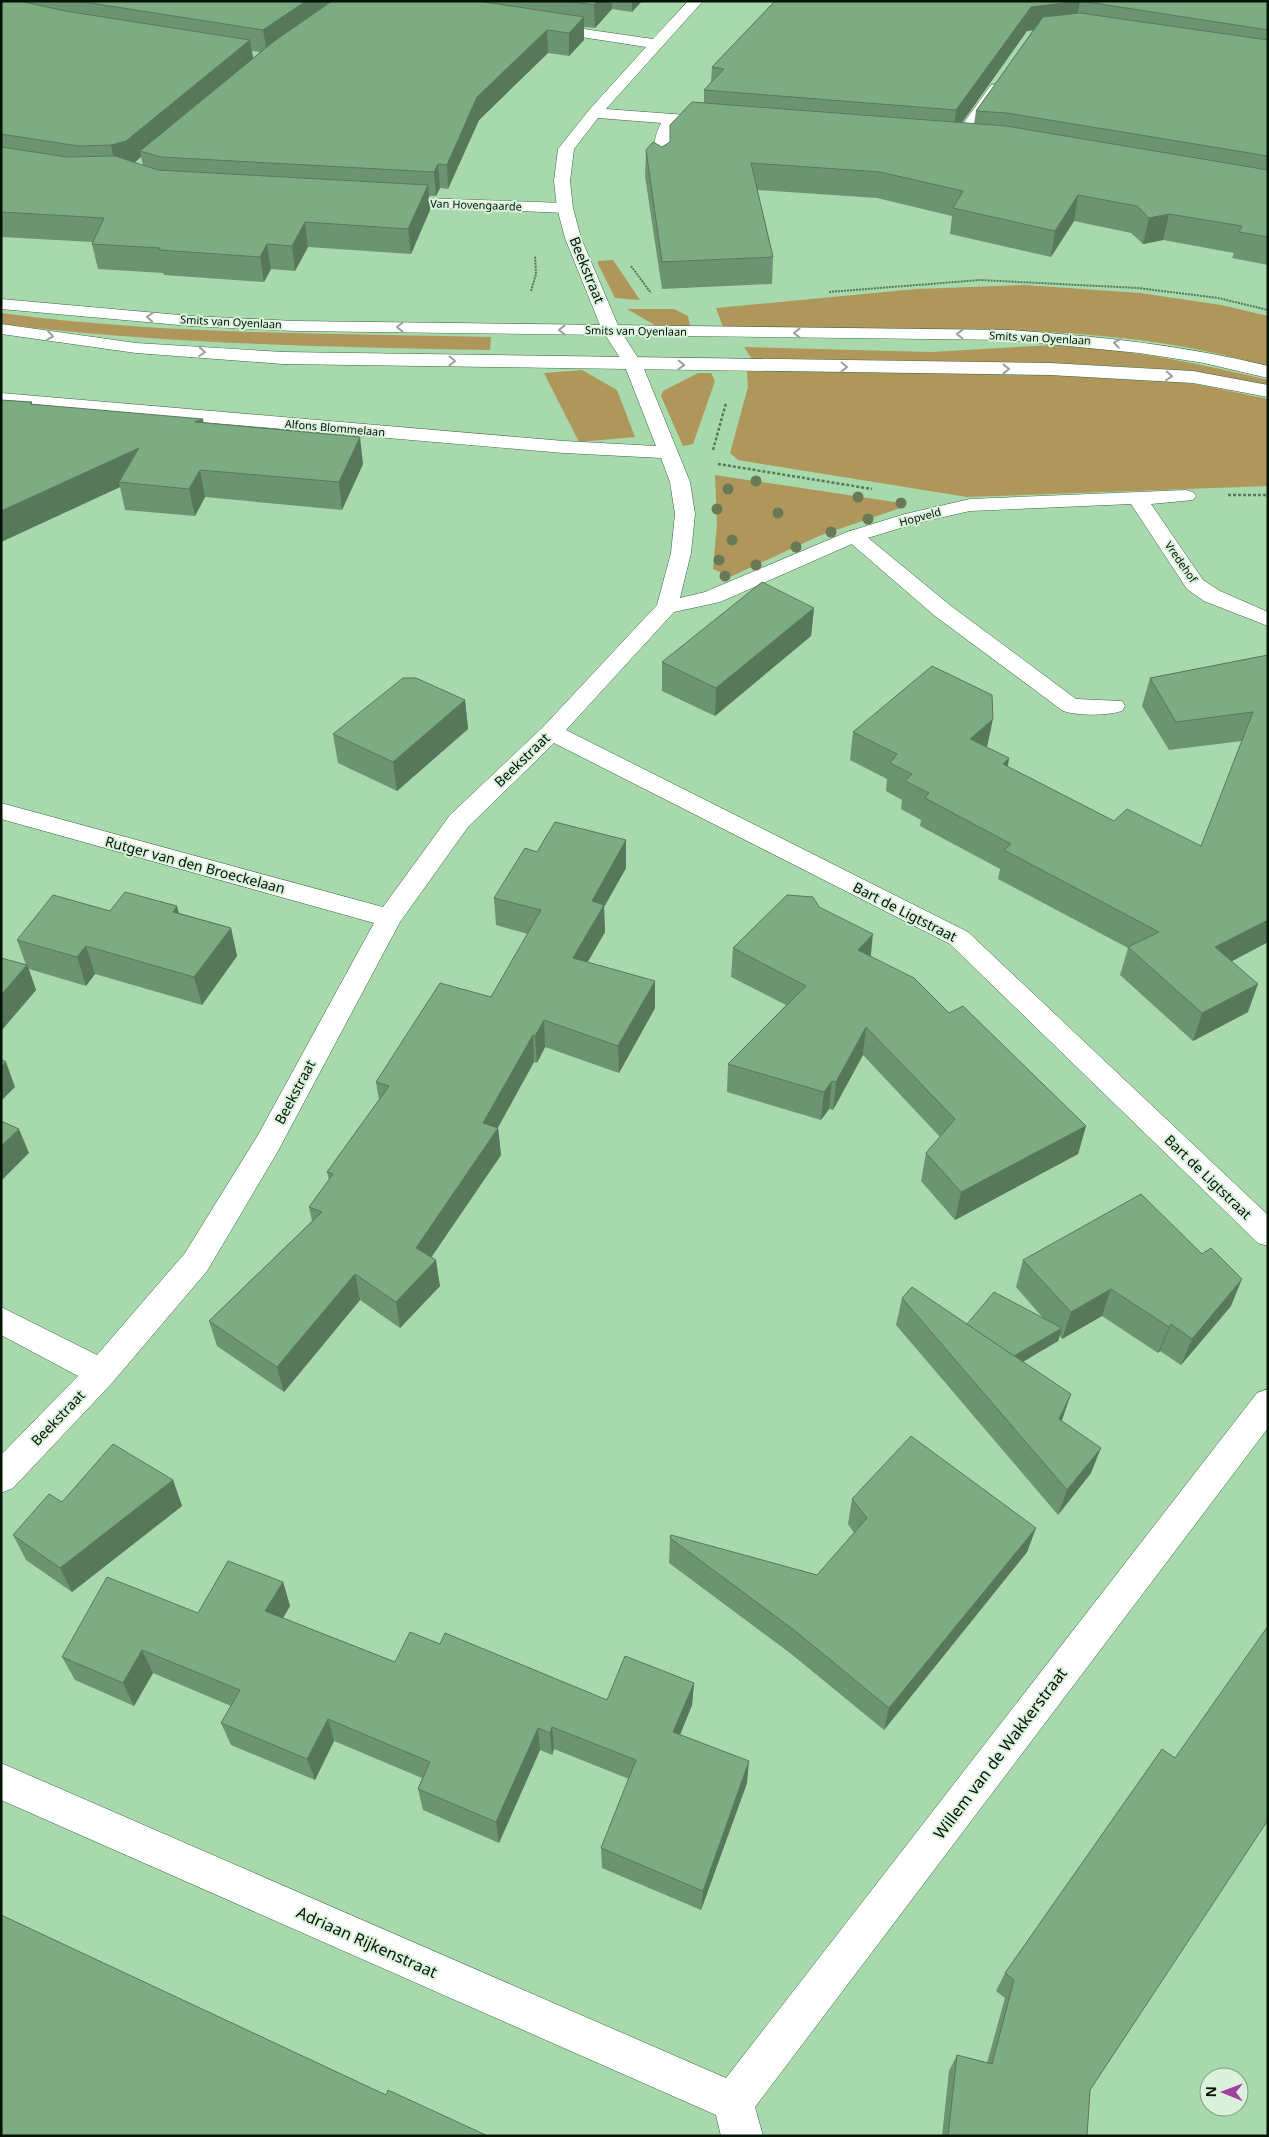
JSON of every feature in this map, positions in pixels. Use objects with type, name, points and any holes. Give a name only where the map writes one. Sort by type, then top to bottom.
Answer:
[{"type":"street","name":"Beekstraat","points":[[1,1478],[101,1373],[196,1262],[268,1143],[389,918],[459,821],[551,732],[667,606],[681,553],[685,514],[680,482],[633,364],[611,330],[573,238],[565,208],[562,181],[566,149],[594,113],[696,1]]},
{"type":"street","points":[[538,26],[656,44]]},
{"type":"street","points":[[959,141],[1005,75]]},
{"type":"street","points":[[594,113],[731,123]]},
{"type":"street","points":[[661,166],[660,146],[672,119]]},
{"type":"street","points":[[939,139],[976,142]]},
{"type":"street","name":"Van Hovengaarde","points":[[374,201],[565,208]]},
{"type":"street","name":"Smits van Oyenlaan","points":[[1,304],[191,321],[286,325],[1009,336],[1107,342],[1197,356],[1268,372]]},
{"type":"street","points":[[1,329],[136,348],[284,358],[1108,371],[1193,377],[1268,391]]},
{"type":"street","name":"Alfons Blommelaan","points":[[1,399],[564,447],[668,453]]},
{"type":"street","name":"Hopveld","points":[[667,606],[712,597],[854,536],[912,518],[970,505],[1186,496]]},
{"type":"street","name":"Vredehof","points":[[1138,499],[1195,584],[1212,596],[1268,620]]},
{"type":"street","points":[[854,536],[943,611],[1071,706],[1114,706]]},
{"type":"street","name":"Bart de Ligtstraat","points":[[551,732],[959,938],[1268,1234]]},
{"type":"street","name":"Rutger van den Broeckelaan","points":[[1,811],[389,918]]},
{"type":"street","points":[[1,1320],[101,1373]]},
{"type":"street","name":"Willem van de Wakkerstraat","points":[[737,2119],[1268,1403]]},
{"type":"street","name":"Adriaan Rijkenstraat","points":[[1,1781],[737,2119]]},
{"type":"path","points":[[668,453],[710,463],[873,489]]},
{"type":"shaded area","points":[[613,260],[640,300],[615,298],[598,264],[598,261]]},
{"type":"shaded area","points":[[1024,285],[1140,293],[1221,305],[1268,316],[1268,367],[1184,347],[1142,340],[1056,332],[723,327],[716,308],[916,289]]},
{"type":"shaded area","points":[[627,309],[674,309],[688,316],[690,326],[658,327]]},
{"type":"shaded area","points":[[1,313],[62,320],[184,329],[491,337],[490,350],[245,343],[123,336],[1,324]]},
{"type":"shaded area","points":[[1051,345],[1105,349],[1188,362],[1268,380],[1268,387],[1147,368],[1072,364],[753,361],[744,347],[931,352]]},
{"type":"shaded area","points":[[582,370],[617,390],[635,437],[579,442],[544,373]]},
{"type":"shaded area","points":[[747,371],[1109,375],[1195,384],[1268,399],[1268,486],[967,497],[738,460],[730,453],[748,387]]},
{"type":"shaded area","points":[[698,373],[711,373],[715,381],[693,444],[683,446],[661,396],[663,391]]},
{"type":"shaded area","points":[[715,475],[901,503],[903,507],[819,536],[730,577],[713,569],[717,524]]},
{"type":"building","points":[[1,1],[20,1],[65,11],[250,40],[126,141],[111,145],[78,146],[1,134]]},
{"type":"building","points":[[78,1],[306,1],[263,30]]},
{"type":"building","points":[[332,1],[478,1],[584,17],[569,33],[547,30],[477,97],[447,165],[438,164],[434,172],[161,157],[140,151],[273,42]]},
{"type":"building","points":[[566,1],[598,1],[594,5]]},
{"type":"building","points":[[775,1],[1079,1],[1031,7],[956,110],[704,90],[724,69],[712,67]]},
{"type":"building","points":[[1081,1],[1268,1],[1268,30]]},
{"type":"building","points":[[1080,13],[1268,40],[1268,156],[1007,113],[976,111],[1043,17]]},
{"type":"building","points":[[692,102],[1006,126],[1268,170],[1268,237],[1239,232],[1242,226],[1169,214],[1149,218],[1137,206],[1078,195],[1055,231],[953,208],[963,191],[880,172],[751,163],[773,257],[662,262],[646,150],[653,142],[662,147],[670,142],[670,125]]},
{"type":"building","points":[[1,147],[67,157],[115,156],[158,170],[428,185],[408,229],[305,222],[292,246],[267,244],[260,257],[159,250],[160,248],[92,244],[104,218],[1,212]]},
{"type":"building","points":[[1,400],[203,419],[195,422],[360,437],[339,482],[200,470],[189,489],[119,482],[139,448],[1,511]]},
{"type":"building","points":[[762,582],[814,608],[716,688],[662,662]]},
{"type":"building","points":[[1268,655],[1268,920],[1215,947],[1258,984],[1202,1013],[1128,947],[1159,932],[1004,850],[1011,844],[925,798],[929,793],[905,781],[912,774],[890,763],[897,754],[853,732],[932,666],[992,695],[993,719],[970,739],[1009,758],[1003,764],[1114,821],[1127,809],[1201,846],[1253,712],[1176,722],[1150,678]]},
{"type":"building","points":[[403,678],[416,678],[465,700],[393,762],[333,734]]},
{"type":"building","points":[[555,822],[626,840],[592,901],[604,905],[573,958],[655,981],[618,1046],[544,1020],[535,1036],[533,1035],[483,1123],[498,1128],[416,1248],[436,1260],[396,1302],[355,1274],[277,1367],[209,1321],[322,1212],[309,1207],[333,1174],[327,1172],[389,1086],[376,1082],[440,983],[491,997],[541,910],[494,898],[525,848],[537,852]]},
{"type":"building","points":[[125,892],[177,906],[173,912],[231,928],[194,977],[86,946],[77,957],[17,940],[53,895],[110,911]]},
{"type":"building","points":[[787,895],[813,897],[819,907],[873,934],[858,950],[914,978],[949,1013],[963,1006],[1086,1126],[961,1192],[926,1153],[955,1119],[866,1027],[836,1082],[832,1081],[824,1092],[728,1064],[806,986],[733,948]]},
{"type":"building","points":[[1,958],[27,965],[1,995]]},
{"type":"building","points":[[1,1059],[6,1062],[1,1066]]},
{"type":"building","points":[[1,1121],[19,1129],[1,1146]]},
{"type":"building","points":[[1141,1194],[1202,1254],[1211,1248],[1242,1279],[1192,1339],[1171,1324],[1169,1327],[1111,1289],[1071,1312],[1023,1260]]},
{"type":"building","points":[[912,1287],[1071,1394],[1059,1419],[1101,1448],[1067,1490],[902,1298]]},
{"type":"building","points":[[994,1292],[1062,1328],[1014,1356],[967,1324]]},
{"type":"building","points":[[911,1436],[1036,1528],[889,1708],[794,1630],[670,1538],[671,1535],[817,1575],[867,1518],[852,1499]]},
{"type":"building","points":[[113,1444],[173,1480],[60,1568],[13,1535],[49,1494],[62,1502]]},
{"type":"building","points":[[228,1561],[283,1582],[265,1611],[395,1662],[410,1632],[440,1644],[445,1633],[607,1700],[625,1656],[694,1683],[673,1732],[749,1761],[703,1891],[601,1848],[636,1760],[552,1727],[550,1733],[538,1728],[496,1822],[418,1789],[430,1762],[328,1719],[307,1759],[221,1723],[240,1690],[142,1650],[123,1683],[62,1657],[107,1577],[198,1613]]},
{"type":"building","points":[[1268,1626],[1268,1820],[1090,2090],[1087,2136],[948,2136],[957,2055],[992,2064],[1014,1980],[1005,1973],[1162,1749],[1175,1758]]},
{"type":"building","points":[[1,1915],[386,2095],[388,2090],[488,2136],[1,2136]]}]
